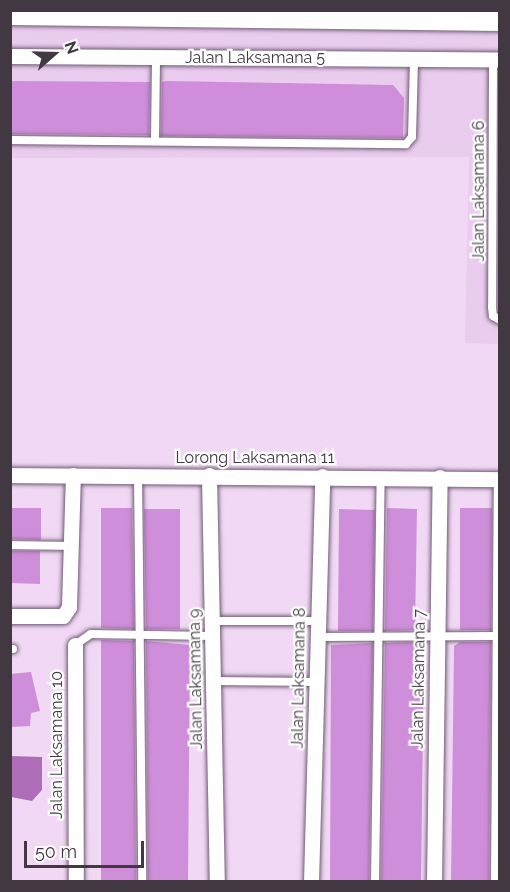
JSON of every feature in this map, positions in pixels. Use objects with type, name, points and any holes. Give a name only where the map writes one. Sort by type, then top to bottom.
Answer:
[{"type":"street","points":[[10,14],[246,14],[500,20]]},
{"type":"street","name":"Jalan Laksamana 5","points":[[10,56],[496,59]]},
{"type":"street","name":"Lorong Laksamana 11","points":[[10,475],[499,479]]},
{"type":"street","points":[[10,616],[63,616],[69,607],[73,475]]},
{"type":"street","name":"Jalan Laksamana 9","points":[[209,475],[215,681],[217,882]]},
{"type":"street","name":"Jalan Laksamana 8","points":[[312,882],[322,476]]},
{"type":"street","name":"Jalan Laksamana 7","points":[[434,882],[440,477]]},
{"type":"street","name":"Jalan Laksamana 10","points":[[75,645],[76,882]]},
{"type":"lane","points":[[155,141],[156,57]]},
{"type":"lane","points":[[10,140],[406,144],[412,137],[414,59]]},
{"type":"lane","name":"Jalan Laksamana 6","points":[[496,59],[492,307],[493,316],[500,320]]},
{"type":"lane","points":[[138,475],[142,882]]},
{"type":"lane","points":[[375,882],[381,477]]},
{"type":"lane","points":[[495,882],[499,479]]},
{"type":"lane","points":[[10,545],[72,546]]},
{"type":"lane","points":[[75,645],[91,634],[140,636],[213,629],[318,629],[378,636],[498,636]]},
{"type":"lane","points":[[215,681],[317,682]]},
{"type":"shaded area","points":[[10,11],[499,11],[499,344],[465,343],[469,157],[11,158]]},
{"type":"shaded area","points":[[11,756],[42,757],[42,790],[32,801],[11,797]]},
{"type":"building","points":[[10,81],[150,82],[149,135],[10,134]]},
{"type":"building","points":[[162,82],[393,85],[404,98],[403,138],[161,136]]},
{"type":"building","points":[[10,508],[41,508],[41,540],[10,539]]},
{"type":"building","points":[[101,508],[132,508],[134,629],[101,628]]},
{"type":"building","points":[[387,508],[417,509],[415,630],[385,631]]},
{"type":"building","points":[[460,508],[492,508],[491,630],[460,630]]},
{"type":"building","points":[[144,509],[180,509],[180,629],[146,629]]},
{"type":"building","points":[[339,509],[375,510],[373,631],[338,631]]},
{"type":"building","points":[[10,551],[40,551],[40,584],[10,583]]},
{"type":"building","points":[[101,640],[134,641],[136,882],[101,882]]},
{"type":"building","points":[[146,641],[190,645],[188,882],[148,882]]},
{"type":"building","points":[[414,642],[424,646],[421,882],[381,882],[385,643]]},
{"type":"building","points":[[460,642],[491,642],[489,882],[451,882],[454,646]]},
{"type":"building","points":[[373,643],[369,882],[330,882],[331,645]]},
{"type":"building","points":[[31,672],[40,711],[31,713],[30,726],[10,727],[10,674]]}]
